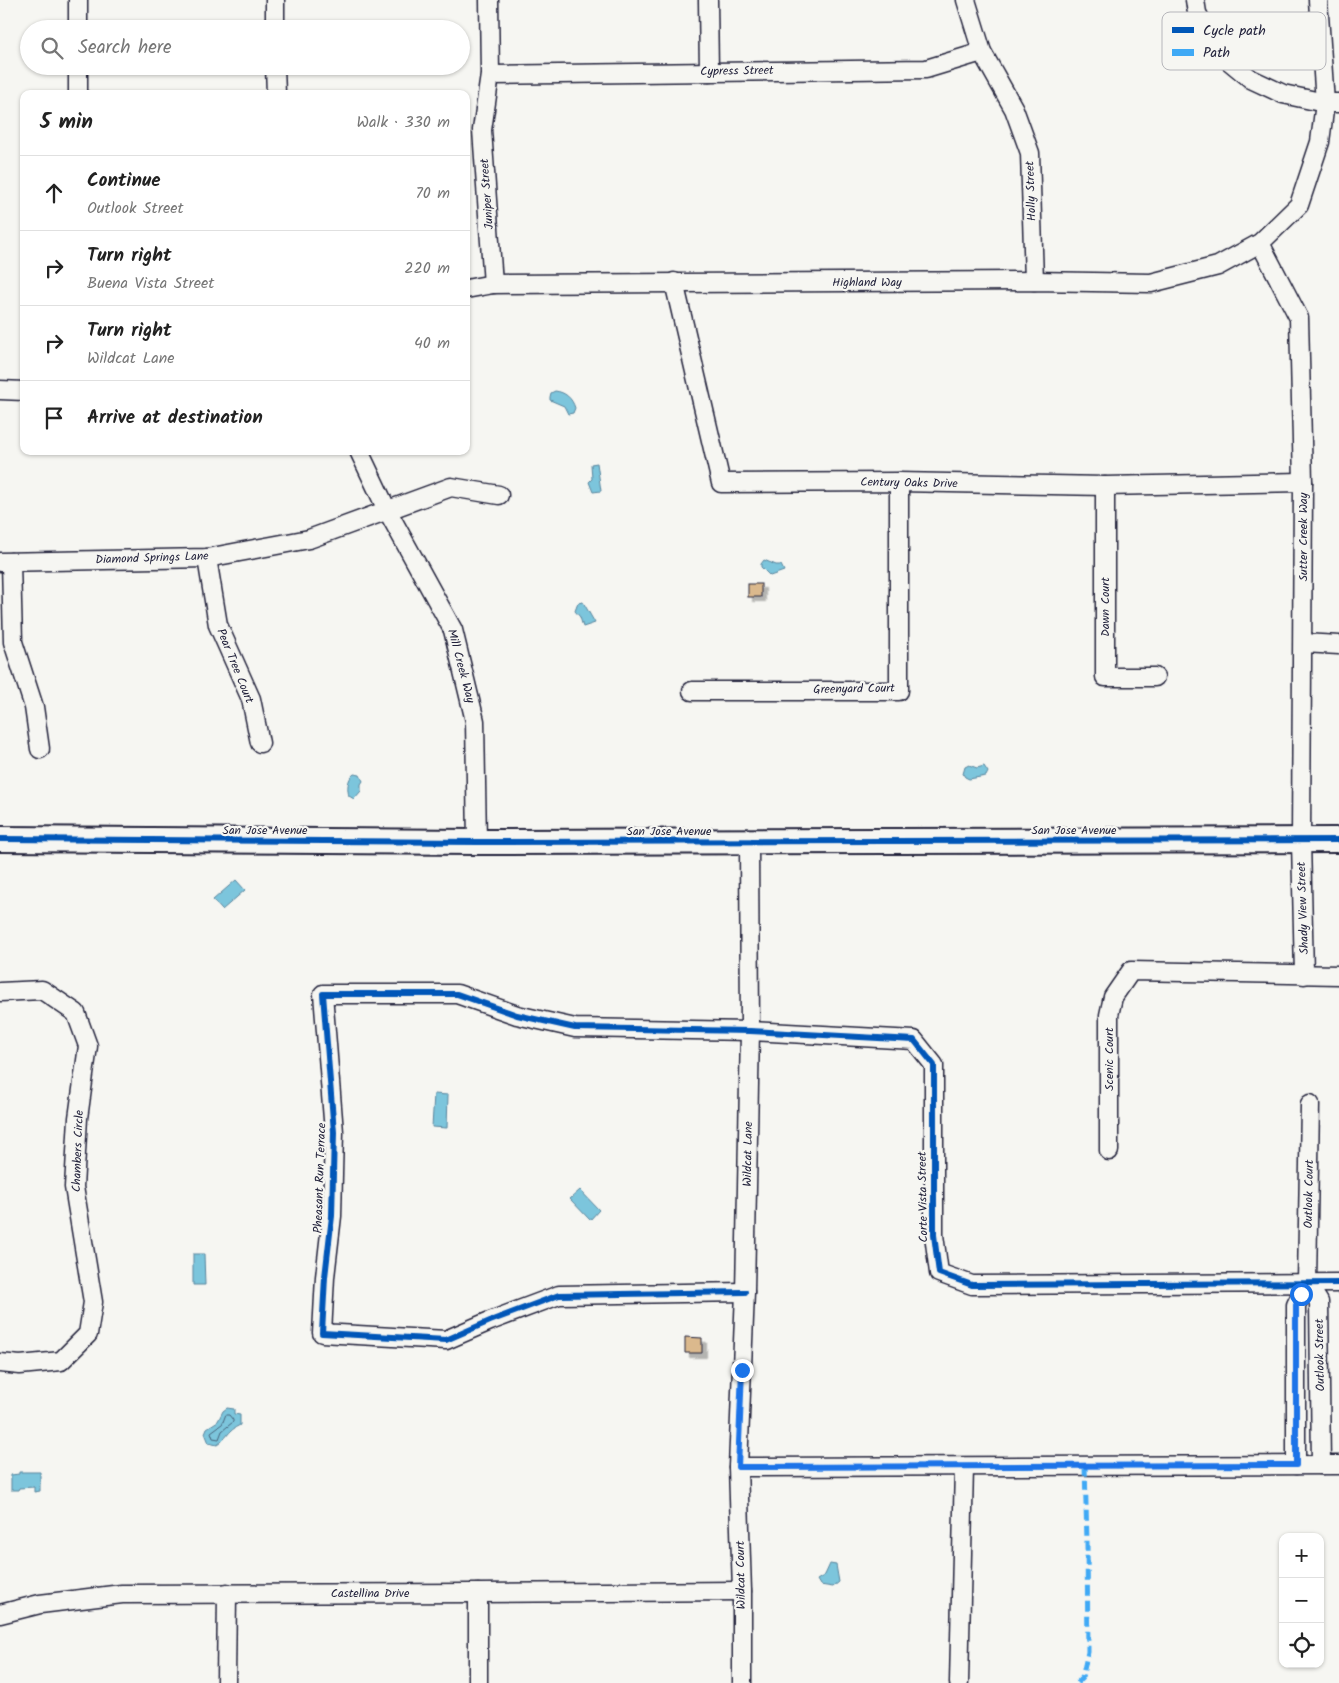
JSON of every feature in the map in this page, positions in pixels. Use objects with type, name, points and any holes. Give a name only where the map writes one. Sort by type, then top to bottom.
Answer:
[{"type":"street","points":[[78,0],[78,20]]},
{"type":"street","points":[[275,0],[275,20]]},
{"type":"street","name":"Juniper Street","points":[[489,0],[490,75],[482,130],[493,284]]},
{"type":"street","points":[[708,0],[709,72]]},
{"type":"street","name":"Holly Street","points":[[966,0],[982,52],[1014,109],[1030,153],[1034,281]]},
{"type":"street","name":"Cypress Street","points":[[490,75],[926,69],[982,52]]},
{"type":"street","name":"Highland Way","points":[[470,288],[493,284],[674,282],[1034,281],[1151,283],[1218,266],[1260,243],[1299,205],[1332,103],[1326,59]]},
{"type":"street","points":[[1241,70],[1251,78],[1283,94],[1332,103]]},
{"type":"street","points":[[78,75],[78,90]]},
{"type":"street","points":[[275,75],[276,90]]},
{"type":"street","name":"Sutter Creek Way","points":[[1260,243],[1299,318],[1303,482],[1301,840]]},
{"type":"street","name":"Century Oaks Drive","points":[[674,282],[721,483],[899,482],[1104,486],[1303,482]]},
{"type":"street","points":[[0,390],[20,390]]},
{"type":"street","name":"Mill Creek Way","points":[[361,455],[387,510],[453,630],[476,721],[477,842]]},
{"type":"street","name":"Greenyard Court","points":[[692,691],[899,691],[899,482]]},
{"type":"street","name":"Dawn Court","points":[[1104,486],[1104,677],[1155,677]]},
{"type":"street","name":"Diamond Springs Lane","points":[[5,562],[207,558],[308,539],[451,487],[499,495]]},
{"type":"street","name":"Pear Tree Court","points":[[207,558],[218,625],[251,699],[260,744]]},
{"type":"street","points":[[5,562],[13,642],[34,707],[40,749]]},
{"type":"street","points":[[1303,643],[1339,645]]},
{"type":"street","name":"San Jose Avenue","points":[[0,839],[477,842],[1339,840]]},
{"type":"street","name":"Shady View Street","points":[[1301,840],[1304,975]]},
{"type":"street","name":"Wildcat Lane","points":[[738,1467],[745,1292],[750,1031],[749,842]]},
{"type":"street","name":"Scenic Court","points":[[1109,1152],[1109,1015],[1113,997],[1130,971],[1304,975]]},
{"type":"street","points":[[1304,975],[1339,975]]},
{"type":"street","name":"Chambers Circle","points":[[0,992],[42,990],[76,1013],[88,1046],[78,1118],[74,1187],[93,1302],[88,1334],[61,1361],[20,1365],[0,1363]]},
{"type":"street","name":"Pheasant Run Terrace","points":[[745,1292],[559,1295],[446,1340],[322,1333],[325,1277],[332,1216],[334,1132],[323,994],[457,994],[517,1015],[575,1028],[750,1031]]},
{"type":"street","name":"Corte Vista Street","points":[[750,1031],[914,1040],[934,1065],[934,1235],[939,1273],[972,1285],[1339,1283]]},
{"type":"street","name":"Outlook Court","points":[[1307,1284],[1310,1104]]},
{"type":"street","name":"Outlook Street","points":[[1296,1465],[1296,1305],[1307,1284],[1319,1302],[1321,1465]]},
{"type":"street","points":[[738,1467],[1339,1465]]},
{"type":"street","name":"Wildcat Court","points":[[738,1467],[742,1591],[742,1683]]},
{"type":"street","points":[[958,1683],[964,1467]]},
{"type":"street","name":"Castellina Drive","points":[[0,1614],[40,1604],[122,1594],[478,1594],[742,1591]]},
{"type":"street","points":[[226,1683],[227,1593]]},
{"type":"street","points":[[478,1594],[478,1683]]},
{"type":"water","points":[[555,391],[565,394],[570,398],[575,408],[573,413],[568,414],[564,406],[550,400],[551,393]]},
{"type":"water","points":[[597,463],[601,491],[593,492],[589,482],[592,479],[591,464]]},
{"type":"water","points":[[764,560],[781,565],[784,571],[770,576],[761,567]]},
{"type":"water","points":[[583,602],[595,623],[583,627],[580,617],[575,611],[578,603]]},
{"type":"water","points":[[969,765],[977,768],[984,766],[988,772],[986,776],[969,779],[965,777],[963,774],[965,767]]},
{"type":"water","points":[[354,774],[360,775],[363,781],[361,791],[354,799],[349,796],[348,787],[349,781]]},
{"type":"water","points":[[236,880],[245,890],[222,910],[213,900]]},
{"type":"water","points":[[434,1094],[448,1095],[447,1128],[432,1127]]},
{"type":"water","points":[[580,1190],[599,1210],[590,1220],[570,1199]]},
{"type":"water","points":[[193,1254],[204,1254],[205,1285],[193,1285]]},
{"type":"water","points":[[227,1408],[234,1409],[234,1414],[240,1415],[240,1425],[217,1445],[209,1443],[205,1433],[207,1428],[218,1421],[223,1411]]},
{"type":"water","points":[[19,1472],[40,1472],[40,1491],[34,1492],[34,1487],[11,1490],[11,1475],[19,1474]]},
{"type":"water","points":[[830,1564],[836,1565],[839,1582],[833,1587],[820,1585],[817,1580],[825,1575]]},
{"type":"building","points":[[748,584],[761,584],[761,597],[748,597]]},
{"type":"building","points":[[685,1337],[702,1338],[702,1353],[685,1353]]},
{"type":"marked path","points":[[1077,1683],[1082,1678],[1088,1652],[1085,1466]]},
{"type":"cycle path","points":[[0,839],[477,842],[1339,840]]},
{"type":"cycle path","points":[[745,1292],[559,1295],[446,1340],[322,1333],[325,1277],[332,1216],[334,1132],[323,994],[457,994],[517,1015],[575,1028],[750,1031],[914,1040],[934,1065],[934,1235],[939,1273],[972,1285],[1339,1283]]},
{"type":"route","points":[[742,1370],[738,1467],[1296,1465],[1296,1305],[1301,1294]]}]
